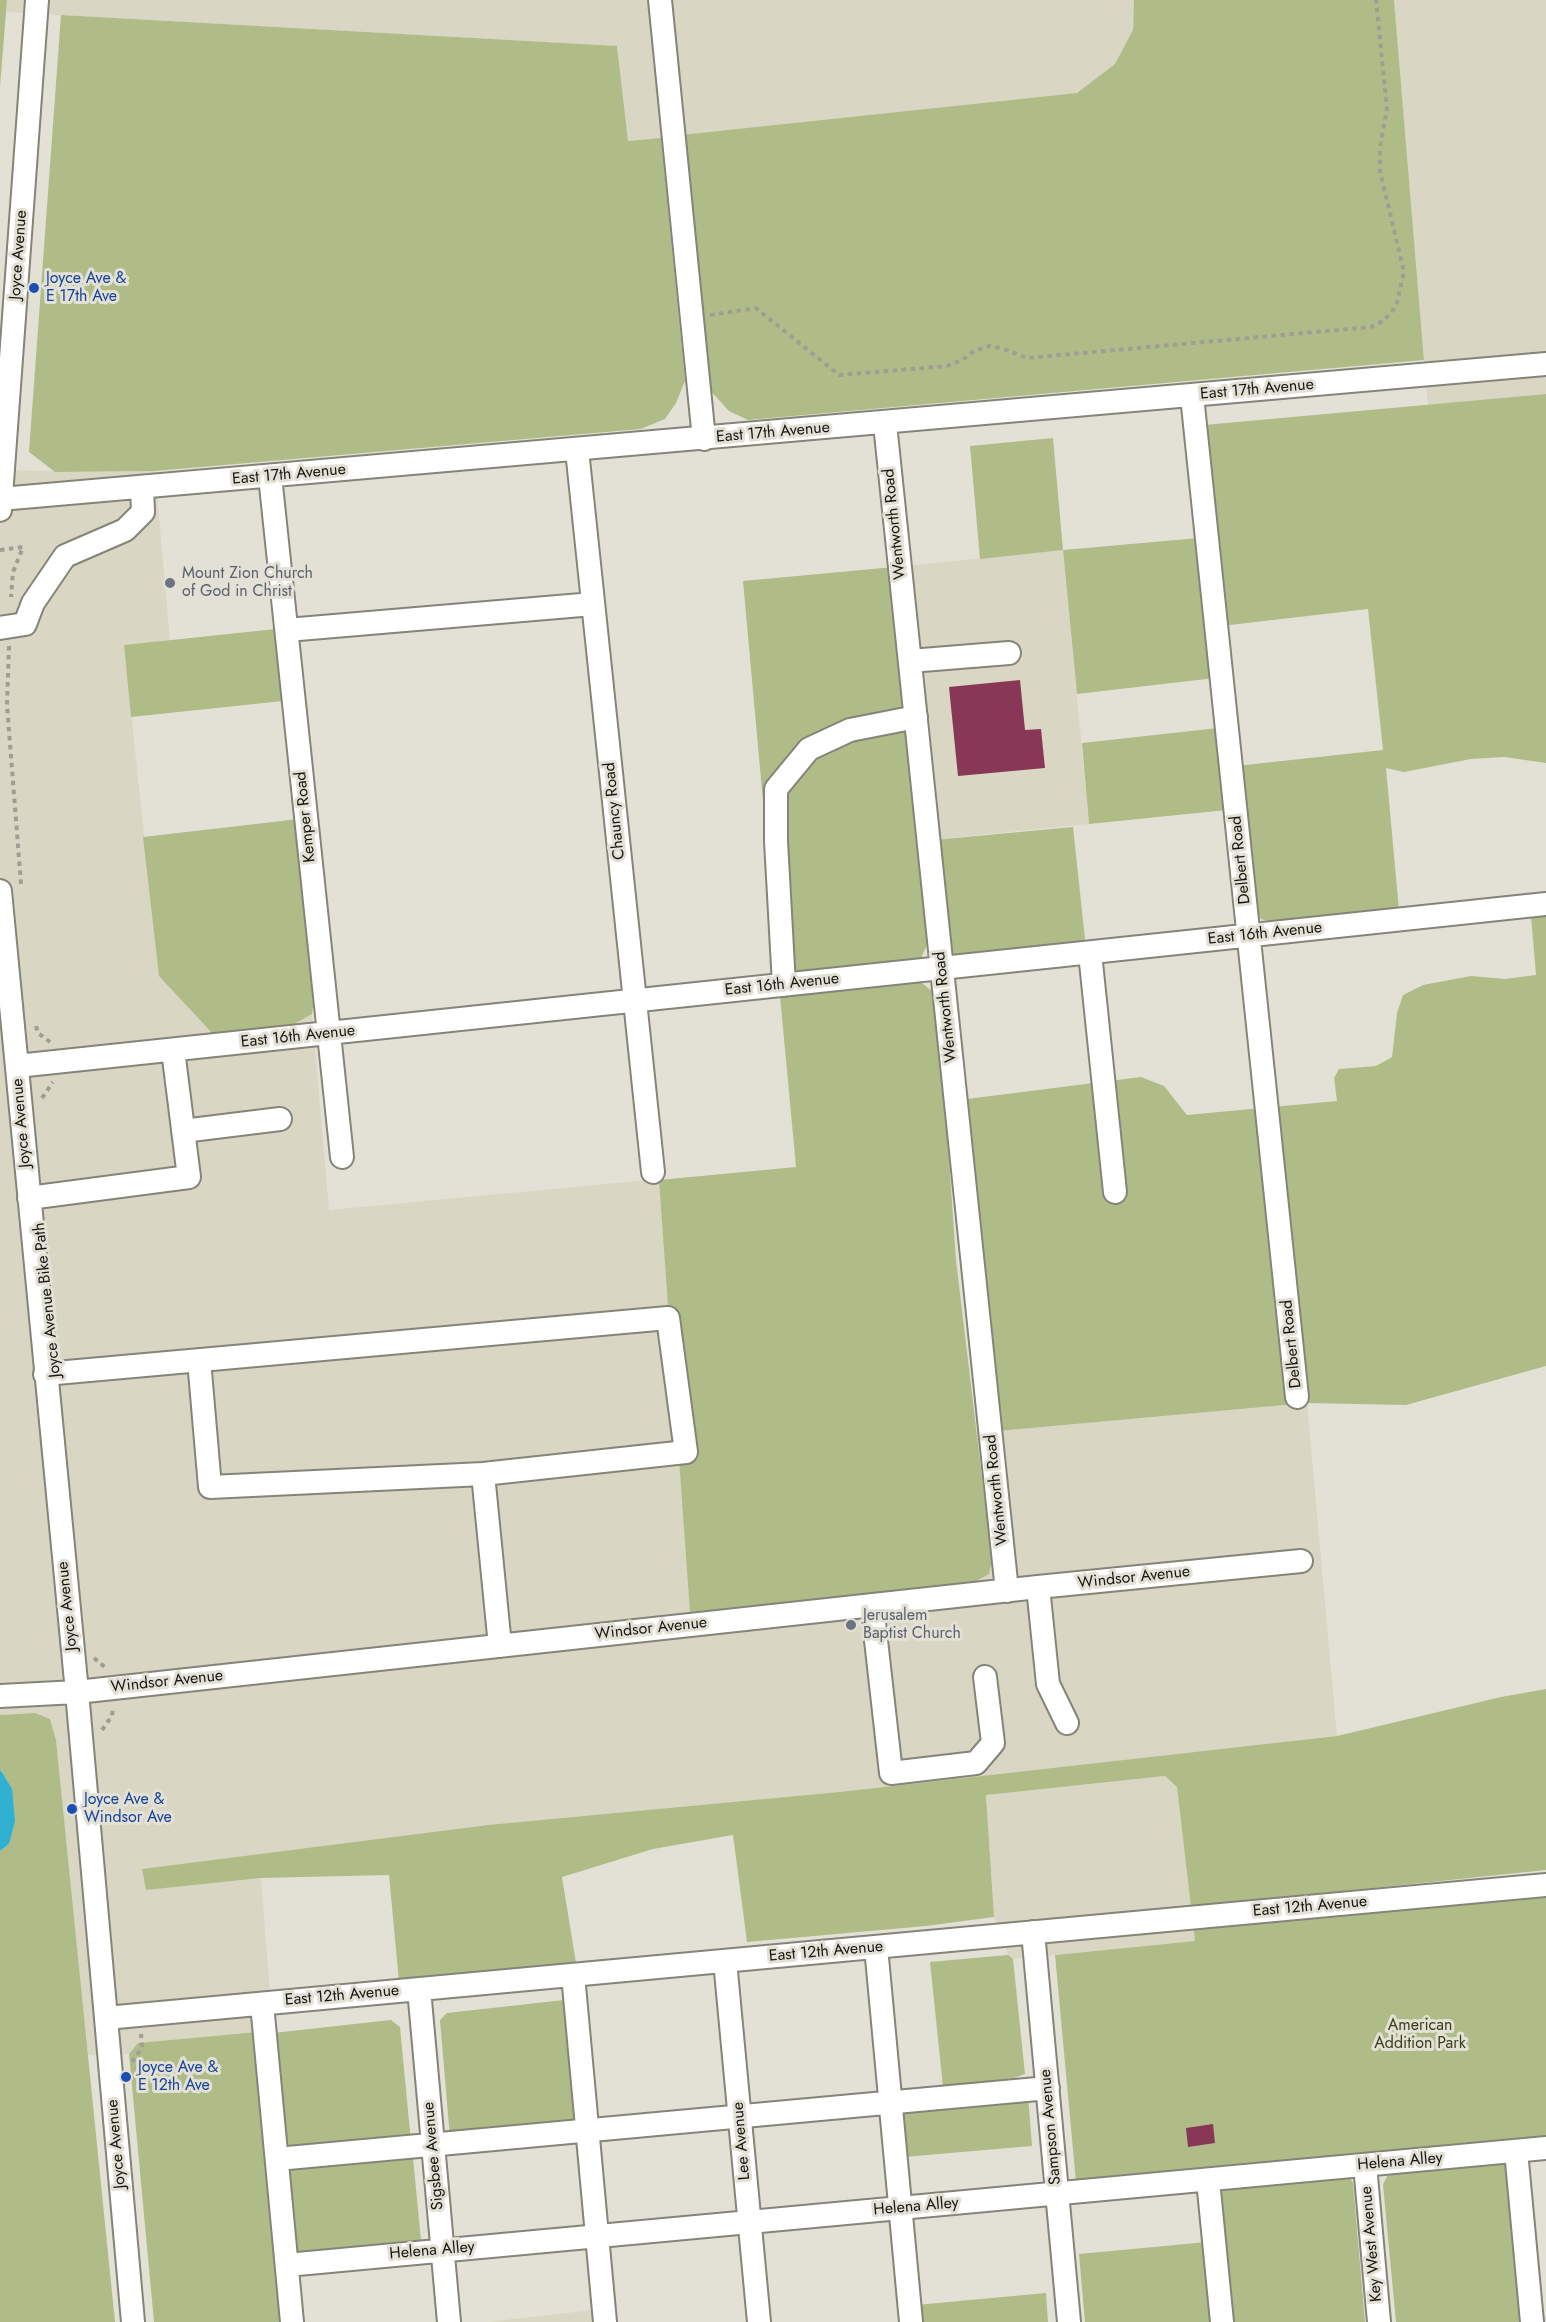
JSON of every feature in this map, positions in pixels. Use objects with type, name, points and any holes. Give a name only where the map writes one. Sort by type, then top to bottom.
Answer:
[{"type":"street","name":"Joyce Avenue","points":[[0,503],[38,0]]},
{"type":"street","points":[[660,0],[704,439]]},
{"type":"street","name":"East 17th Avenue","points":[[0,503],[142,487],[885,424],[1546,364]]},
{"type":"street","name":"Delbert Road","points":[[1192,396],[1297,1397]]},
{"type":"street","name":"Wentworth Road","points":[[885,424],[1007,1591]]},
{"type":"street","name":"Chauncy Road","points":[[577,450],[653,1173]]},
{"type":"street","name":"Kemper Road","points":[[270,476],[342,1157]]},
{"type":"street","points":[[5,627],[25,624],[33,603],[64,556],[125,530],[143,512],[142,487]]},
{"type":"street","points":[[287,630],[593,604]]},
{"type":"street","points":[[910,661],[1008,653]]},
{"type":"street","points":[[784,985],[776,841],[776,789],[809,750],[850,729],[915,717]]},
{"type":"street","name":"Joyce Avenue","points":[[11,889],[17,1066],[133,2322]]},
{"type":"street","name":"East 16th Avenue","points":[[17,1066],[1546,904]]},
{"type":"street","points":[[1090,953],[1114,1192]]},
{"type":"street","points":[[29,1198],[189,1177],[173,1050]]},
{"type":"street","points":[[183,1131],[280,1119]]},
{"type":"street","points":[[45,1374],[199,1360],[668,1318],[686,1452],[483,1474],[210,1487],[199,1360]]},
{"type":"street","points":[[483,1474],[500,1646]]},
{"type":"street","name":"Windsor Avenue","points":[[0,1696],[76,1692],[1038,1587],[1301,1561]]},
{"type":"street","points":[[1038,1587],[1048,1684],[1067,1723]]},
{"type":"street","points":[[872,1605],[891,1773],[976,1763],[993,1743],[985,1677]]},
{"type":"street","name":"East 12th Avenue","points":[[106,2018],[1546,1885]]},
{"type":"street","name":"Sampson Avenue","points":[[1033,1932],[1069,2322]]},
{"type":"street","points":[[876,1947],[911,2322]]},
{"type":"street","name":"Lee Avenue","points":[[725,1961],[759,2322]]},
{"type":"street","points":[[573,1975],[605,2322]]},
{"type":"street","name":"Sigsbee Avenue","points":[[419,1989],[449,2322]]},
{"type":"street","points":[[262,2004],[292,2322]]},
{"type":"street","points":[[277,2159],[1048,2088]]},
{"type":"street","name":"Helena Alley","points":[[287,2265],[1546,2148]]},
{"type":"street","points":[[1516,2151],[1532,2322]]},
{"type":"street","name":"Key West Avenue","points":[[1365,2165],[1379,2322]]},
{"type":"street","points":[[1208,2180],[1222,2322]]},
{"type":"path","points":[[692,318],[756,308],[839,375],[947,366],[962,360],[974,351],[989,346],[1027,358],[1371,327],[1383,321],[1396,307],[1404,272],[1380,171],[1380,147],[1387,109],[1376,0]]},
{"type":"path","points":[[0,550],[22,548],[13,572],[5,627],[11,889]]},
{"type":"path","points":[[33,1018],[38,1033],[50,1041],[53,1082],[41,1100]]},
{"type":"path","points":[[93,1646],[94,1658],[109,1670],[113,1688],[112,1716],[102,1730],[103,1741]]},
{"type":"path","points":[[130,2064],[142,2048],[140,2015]]},
{"type":"shaded area","points":[[7,0],[1134,0],[1133,30],[1115,64],[1077,93],[628,141],[617,46],[6,12]]},
{"type":"shaded area","points":[[1394,0],[1546,0],[1546,394],[1428,405]]},
{"type":"shaded area","points":[[0,470],[155,471],[170,640],[124,646],[159,976],[287,1028],[312,1014],[329,1210],[659,1179],[988,1574],[992,1561],[978,1433],[1307,1403],[1337,1736],[839,1792],[488,1825],[143,1869],[146,1890],[261,1878],[273,2033],[257,2032],[138,2043],[129,2054],[88,2055],[56,1740],[50,1719],[35,1713],[0,1715]]},
{"type":"shaded area","points":[[1063,550],[1089,824],[919,841],[894,567]]},
{"type":"shaded area","points":[[1165,1776],[1177,1787],[1195,1941],[1013,1959],[1008,1955],[994,1917],[986,1795]]},
{"type":"shaded area","points":[[593,2310],[594,2322],[487,2322]]},
{"type":"green space","points":[[0,0],[7,0],[0,87]]},
{"type":"green space","points":[[1134,0],[1394,0],[1424,360],[748,420],[729,411],[707,387],[681,135],[1077,93],[1115,64],[1133,30]]},
{"type":"green space","points":[[61,15],[617,46],[628,141],[661,138],[685,381],[676,403],[665,419],[641,429],[155,471],[55,472],[29,452]]},
{"type":"green space","points":[[1546,394],[1546,763],[1504,757],[1471,759],[1404,772],[1386,768],[1399,910],[1272,922],[1261,919],[1253,906],[1236,766],[1383,750],[1368,609],[1221,626],[1204,425]]},
{"type":"green space","points":[[1053,438],[1063,550],[980,559],[970,446]]},
{"type":"green space","points":[[1199,538],[1215,678],[1077,694],[1063,550]]},
{"type":"green space","points":[[894,567],[929,941],[921,958],[912,964],[779,978],[743,581]]},
{"type":"green space","points":[[276,629],[283,701],[131,717],[124,645]]},
{"type":"green space","points":[[1218,728],[1227,810],[1089,824],[1082,743]]},
{"type":"green space","points":[[299,819],[317,979],[312,1014],[287,1028],[214,1035],[159,976],[143,837]]},
{"type":"green space","points":[[1073,827],[1085,939],[1076,945],[964,957],[950,952],[934,840]]},
{"type":"green space","points":[[1546,914],[1546,1366],[1406,1405],[1307,1403],[998,1431],[959,1100],[1141,1077],[1164,1086],[1187,1115],[1337,1101],[1334,1078],[1339,1069],[1376,1066],[1392,1057],[1397,1013],[1403,995],[1423,985],[1471,976],[1505,979],[1536,975],[1531,916]]},
{"type":"green space","points":[[909,980],[922,983],[932,991],[945,1102],[956,1260],[992,1561],[989,1574],[971,1584],[690,1612],[659,1180],[796,1167],[780,996]]},
{"type":"green space","points":[[1546,1689],[1546,1870],[1191,1907],[1177,1787],[1165,1776],[986,1795],[994,1917],[926,1926],[747,1942],[733,1835],[653,1849],[562,1877],[576,1963],[399,1982],[389,1875],[261,1878],[146,1890],[142,1869],[488,1825],[839,1792],[1337,1736],[1501,1697]]},
{"type":"green space","points":[[35,1713],[50,1719],[56,1740],[115,2322],[0,2322],[0,1851],[9,1844],[0,1769],[0,1715]]},
{"type":"green space","name":"American Addition Park","points":[[1546,1889],[1546,2141],[1076,2182],[1055,1955],[1195,1941],[1193,1924]]},
{"type":"green space","points":[[1008,1955],[1013,1959],[1025,2074],[1014,2078],[943,2087],[930,1962]]},
{"type":"green space","points":[[564,2000],[578,2126],[450,2138],[440,2020],[447,2013]]},
{"type":"green space","points":[[391,2020],[400,2027],[411,2142],[285,2155],[273,2033]]},
{"type":"green space","points":[[257,2032],[284,2322],[154,2322],[129,2054],[138,2043]]},
{"type":"green space","points":[[1028,2095],[1032,2146],[904,2157],[899,2106]]},
{"type":"green space","points":[[413,2158],[421,2240],[414,2245],[295,2255],[287,2175],[291,2170]]},
{"type":"green space","points":[[1511,2160],[1524,2322],[1396,2322],[1383,2185],[1388,2174]]},
{"type":"green space","points":[[1349,2176],[1353,2183],[1365,2322],[1230,2322],[1218,2187]]},
{"type":"green space","points":[[1207,2242],[1215,2322],[1085,2322],[1079,2254]]},
{"type":"green space","points":[[1046,2293],[1048,2322],[918,2322],[916,2305]]},
{"type":"water","points":[[0,1769],[12,1789],[15,1821],[9,1844],[0,1851]]},
{"type":"building","points":[[1020,680],[1025,730],[1041,729],[1045,768],[958,776],[949,687]]},
{"type":"building","points":[[1213,2124],[1215,2143],[1188,2147],[1186,2128]]},
{"type":"place","name":"Joyce Ave & E 17th Ave","points":[[34,288]]},
{"type":"place","name":"Mount Zion Church of God in Christ","points":[[170,583]]},
{"type":"place","name":"Jerusalem Baptist Church","points":[[851,1625]]},
{"type":"place","name":"Joyce Ave & Windsor Ave","points":[[72,1809]]},
{"type":"place","name":"Joyce Ave & E 12th Ave","points":[[126,2077]]}]
